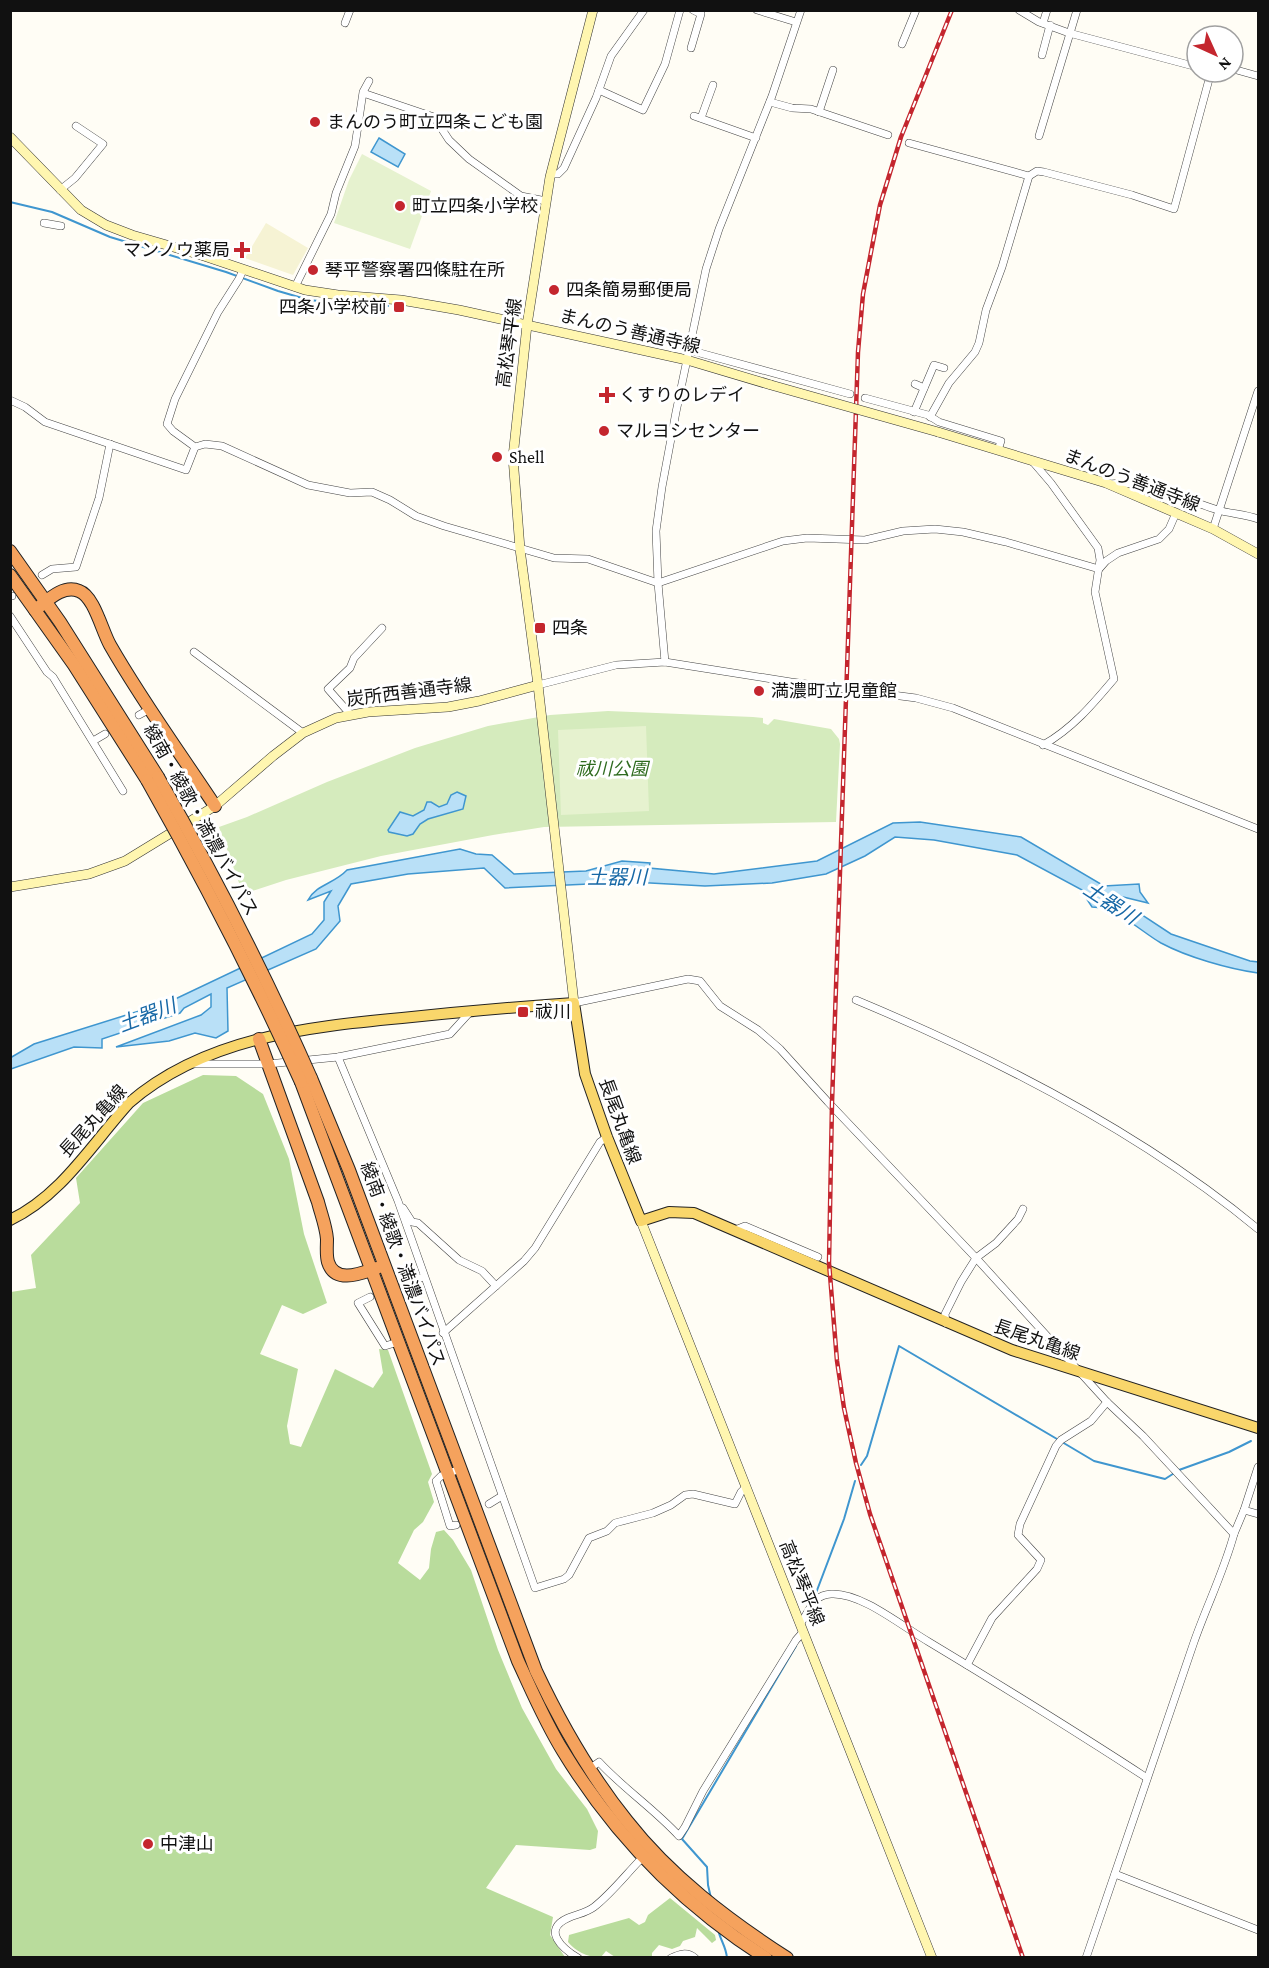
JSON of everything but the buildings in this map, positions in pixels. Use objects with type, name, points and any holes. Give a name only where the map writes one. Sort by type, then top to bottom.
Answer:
[{"type":"highway","name":"綾南・綾歌・満濃バイパス","points":[[10,551],[120,714],[306,1080],[349,1170],[384,1265],[518,1661],[547,1723],[587,1788],[643,1857],[690,1894],[787,1958]]},
{"type":"highway","name":"綾南・綾歌・満濃バイパス","points":[[10,575],[152,779]]},
{"type":"highway","points":[[35,610],[60,592],[70,589],[79,590],[87,595],[105,637],[215,806]]},
{"type":"highway","points":[[259,1039],[318,1202],[325,1227],[330,1267],[339,1275],[344,1276],[384,1265]]},
{"type":"highway","name":"綾南・綾歌・満濃バイパス","points":[[306,1080],[371,1270],[399,1342],[536,1671],[552,1704],[589,1769],[627,1822],[723,1929],[766,1958]]},
{"type":"main road","name":"高松琴平線","points":[[538,685],[520,549],[513,457],[527,325],[546,201],[593,10]]},
{"type":"main road","name":"まんのう善通寺線","points":[[10,137],[81,210],[106,225],[241,274],[316,292],[401,300],[688,355],[771,385],[938,432],[1109,485],[1213,529],[1258,554]]},
{"type":"main road","name":"炭所西善通寺線","points":[[10,887],[66,880],[125,861],[215,806],[303,733],[336,718],[457,705],[538,685]]},
{"type":"main road","points":[[538,685],[574,1003]]},
{"type":"main road","name":"長尾丸亀線","points":[[10,1220],[30,1211],[48,1196],[129,1103],[156,1082],[213,1053],[259,1039],[339,1024],[574,1003],[585,1074],[607,1137],[641,1221],[660,1214],[678,1211],[694,1213],[1012,1350],[1258,1428]]},
{"type":"main road","name":"高松琴平線","points":[[641,1221],[932,1958]]},
{"type":"street","points":[[345,23],[350,10]]},
{"type":"street","points":[[551,174],[558,174],[564,168],[615,48],[644,10]]},
{"type":"street","points":[[599,90],[644,110],[665,64],[680,10]]},
{"type":"street","points":[[691,48],[701,14],[693,10]]},
{"type":"street","points":[[757,10],[796,22]]},
{"type":"street","points":[[664,662],[657,531],[662,487],[706,269],[719,229],[770,102],[801,10]]},
{"type":"street","points":[[902,44],[916,10]]},
{"type":"street","points":[[1019,10],[1070,33],[1185,64]]},
{"type":"street","points":[[1042,55],[1047,10]]},
{"type":"street","points":[[1039,136],[1077,10]]},
{"type":"street","points":[[819,112],[833,70]]},
{"type":"street","points":[[295,286],[331,214],[336,193],[355,146],[363,92],[369,81]]},
{"type":"street","points":[[930,417],[949,382],[975,352],[979,343],[986,310],[1002,267],[1029,176],[1036,171],[1044,172],[1132,195],[1174,209],[1208,84]]},
{"type":"street","points":[[713,86],[697,117],[756,138]]},
{"type":"street","points":[[366,94],[436,116],[449,140],[470,159],[521,196],[546,201]]},
{"type":"street","points":[[770,102],[792,108],[811,109],[888,135]]},
{"type":"street","points":[[719,125],[722,116]]},
{"type":"street","points":[[60,190],[75,178],[103,144],[76,126]]},
{"type":"street","points":[[909,143],[1029,176]]},
{"type":"street","points":[[44,222],[61,226]]},
{"type":"street","points":[[195,447],[173,431],[167,424],[168,417],[218,312],[241,274]]},
{"type":"street","points":[[688,355],[850,394]]},
{"type":"street","points":[[914,412],[934,365],[944,368]]},
{"type":"street","points":[[915,384],[924,388]]},
{"type":"street","points":[[1213,529],[1258,391]]},
{"type":"street","points":[[865,398],[1001,441],[998,450]]},
{"type":"street","points":[[10,400],[25,407],[45,422],[186,470],[195,447]]},
{"type":"street","points":[[42,575],[52,569],[76,567],[99,498],[110,444]]},
{"type":"street","points":[[195,447],[206,444],[222,446],[308,485],[350,493],[372,492],[416,516],[554,558],[588,559],[658,583],[783,541],[807,538],[865,540],[903,531],[935,529],[963,532],[1099,569]]},
{"type":"street","points":[[1032,460],[1098,548],[1100,560],[1095,592],[1114,679],[1093,704],[1060,736],[1043,745]]},
{"type":"street","points":[[1109,485],[1123,482],[1150,488],[1219,511],[1258,519]]},
{"type":"street","points":[[1099,569],[1118,553],[1159,539],[1169,529],[1176,513]]},
{"type":"street","points":[[10,616],[47,672],[53,677],[123,791]]},
{"type":"street","points":[[351,715],[328,688],[341,682],[354,658],[382,628]]},
{"type":"street","points":[[194,652],[303,733]]},
{"type":"street","points":[[538,685],[616,665],[664,662],[791,682],[916,698],[953,708],[1258,829]]},
{"type":"street","points":[[139,715],[150,709]]},
{"type":"street","points":[[93,741],[105,734]]},
{"type":"street","points":[[574,1003],[688,980],[700,981],[720,1006],[758,1030],[780,1049],[1083,1373],[1107,1402],[1143,1436],[1234,1534]]},
{"type":"street","points":[[856,1000],[930,1031],[1073,1105],[1151,1153],[1258,1229]]},
{"type":"street","points":[[190,1064],[268,1064],[338,1058],[450,1034],[471,1011]]},
{"type":"street","points":[[338,1058],[398,1201],[535,1588],[570,1575],[589,1538],[607,1531],[615,1523],[653,1513],[671,1505],[685,1494],[735,1504],[746,1487]]},
{"type":"street","points":[[443,1333],[524,1261],[535,1248],[600,1142],[607,1137]]},
{"type":"street","points":[[398,1201],[412,1222],[418,1223],[459,1260],[482,1271],[496,1286]]},
{"type":"street","points":[[946,1323],[945,1314],[960,1282],[976,1258],[996,1243],[1018,1219],[1023,1209]]},
{"type":"street","points":[[735,1230],[745,1226],[818,1257]]},
{"type":"street","points":[[410,1281],[424,1277]]},
{"type":"street","points":[[370,1297],[358,1303],[385,1346],[399,1342]]},
{"type":"street","points":[[967,1665],[992,1618],[1037,1569],[1041,1560],[1018,1535],[1020,1524],[1056,1446],[1061,1440],[1091,1421],[1107,1402]]},
{"type":"street","points":[[1086,1958],[1209,1599],[1219,1580],[1258,1467]]},
{"type":"street","points":[[454,1471],[441,1476],[436,1481],[450,1526],[456,1525]]},
{"type":"street","points":[[489,1504],[502,1496]]},
{"type":"street","points":[[1244,1510],[1258,1514]]},
{"type":"street","points":[[589,1769],[599,1762],[612,1776],[658,1813],[679,1836],[703,1791],[796,1640],[814,1599],[832,1594],[864,1603],[1029,1702],[1147,1778]]},
{"type":"street","points":[[578,1958],[560,1945],[556,1938],[559,1924],[565,1919],[593,1908],[643,1857]]},
{"type":"street","points":[[1115,1874],[1258,1930]]},
{"type":"street","points":[[671,1958],[680,1953],[695,1958]]},
{"type":"shaded area","points":[[266,223],[308,248],[293,275],[245,258]]},
{"type":"green space","points":[[362,154],[431,191],[410,249],[334,223],[349,180]]},
{"type":"green space","name":"祓川公園","points":[[608,711],[753,717],[763,718],[763,723],[768,725],[774,719],[831,729],[840,744],[836,822],[544,827],[381,856],[286,880],[243,894],[219,827],[415,748],[488,726],[550,715]]},
{"type":"green space","points":[[646,726],[649,811],[561,815],[558,730]]},
{"type":"green space","points":[[203,1075],[236,1076],[263,1094],[289,1159],[304,1234],[327,1303],[303,1314],[282,1305],[260,1354],[298,1369],[287,1426],[290,1444],[301,1447],[335,1369],[373,1388],[383,1373],[379,1349],[388,1350],[432,1474],[428,1482],[434,1502],[423,1522],[414,1530],[398,1563],[420,1580],[429,1568],[436,1532],[444,1530],[453,1540],[471,1570],[498,1650],[522,1708],[556,1769],[587,1809],[598,1831],[596,1848],[590,1850],[516,1845],[486,1888],[553,1917],[550,1935],[565,1957],[11,1957],[11,1292],[36,1288],[31,1255],[80,1203],[76,1178],[143,1103]]},
{"type":"green space","points":[[670,1898],[715,1935],[716,1940],[712,1943],[697,1928],[695,1937],[683,1941],[680,1946],[672,1949],[659,1945],[652,1953],[652,1958],[615,1957],[606,1951],[601,1957],[592,1956],[579,1951],[568,1942],[569,1935],[629,1918],[639,1925]]},
{"type":"water","points":[[379,138],[405,154],[398,167],[371,152]]},
{"type":"water","points":[[457,792],[466,796],[463,809],[428,819],[420,824],[413,834],[407,836],[389,832],[388,830],[400,812],[413,816],[424,810],[427,802],[439,807],[447,804],[451,795]]},
{"type":"water","name":"土器川","points":[[920,822],[1021,837],[1104,886],[1139,884],[1140,892],[1148,903],[1119,896],[1139,913],[1171,934],[1258,962],[1258,973],[1208,962],[1171,948],[1119,915],[1092,907],[1084,891],[1017,855],[934,840],[895,837],[865,856],[826,874],[772,883],[705,886],[632,882],[505,888],[484,868],[408,874],[351,884],[338,906],[340,921],[316,949],[227,988],[228,1031],[216,1038],[195,1033],[169,1041],[116,1047],[201,1015],[211,1007],[211,994],[184,1008],[180,1013],[102,1039],[102,1048],[74,1047],[11,1069],[10,1058],[34,1044],[171,1001],[312,934],[324,920],[324,902],[331,891],[308,900],[321,887],[347,870],[460,849],[476,854],[492,855],[514,874],[586,871],[622,861],[650,863],[649,868],[714,874],[817,861],[893,823]]},
{"type":"waterway","points":[[10,202],[52,212],[110,237],[309,300],[388,306]]},
{"type":"waterway","points":[[861,1465],[867,1456],[899,1346],[1057,1439]]},
{"type":"waterway","points":[[1062,1442],[1094,1461],[1165,1479],[1179,1470],[1229,1452],[1251,1441]]},
{"type":"waterway","points":[[816,1593],[844,1519],[855,1481]]},
{"type":"waterway","points":[[711,1898],[707,1867],[682,1839],[796,1646]]},
{"type":"waterway","points":[[718,1929],[727,1958]]},
{"type":"tunnel","points":[[370,1297],[410,1281]]},
{"type":"railway","points":[[952,10],[901,137],[880,205],[863,294],[858,352],[832,1103],[829,1263],[837,1361],[844,1408],[870,1514],[1023,1958]]},
{"type":"place","name":"まんのう町立四条こども園","points":[[315,122]]},
{"type":"place","name":"町立四条小学校","points":[[400,206]]},
{"type":"place","name":"マンノウ薬局","points":[[242,250]]},
{"type":"place","name":"琴平警察署四條駐在所","points":[[313,270]]},
{"type":"place","name":"四条簡易郵便局","points":[[554,290]]},
{"type":"place","name":"四条小学校前","points":[[399,307]]},
{"type":"place","name":"くすりのレデイ","points":[[607,395]]},
{"type":"place","name":"マルヨシセンター","points":[[604,431]]},
{"type":"place","name":"Shell","points":[[497,457]]},
{"type":"place","name":"四条","points":[[540,628]]},
{"type":"place","name":"満濃町立児童館","points":[[759,691]]},
{"type":"place","name":"祓川","points":[[523,1012]]},
{"type":"place","name":"中津山","points":[[148,1844]]}]
